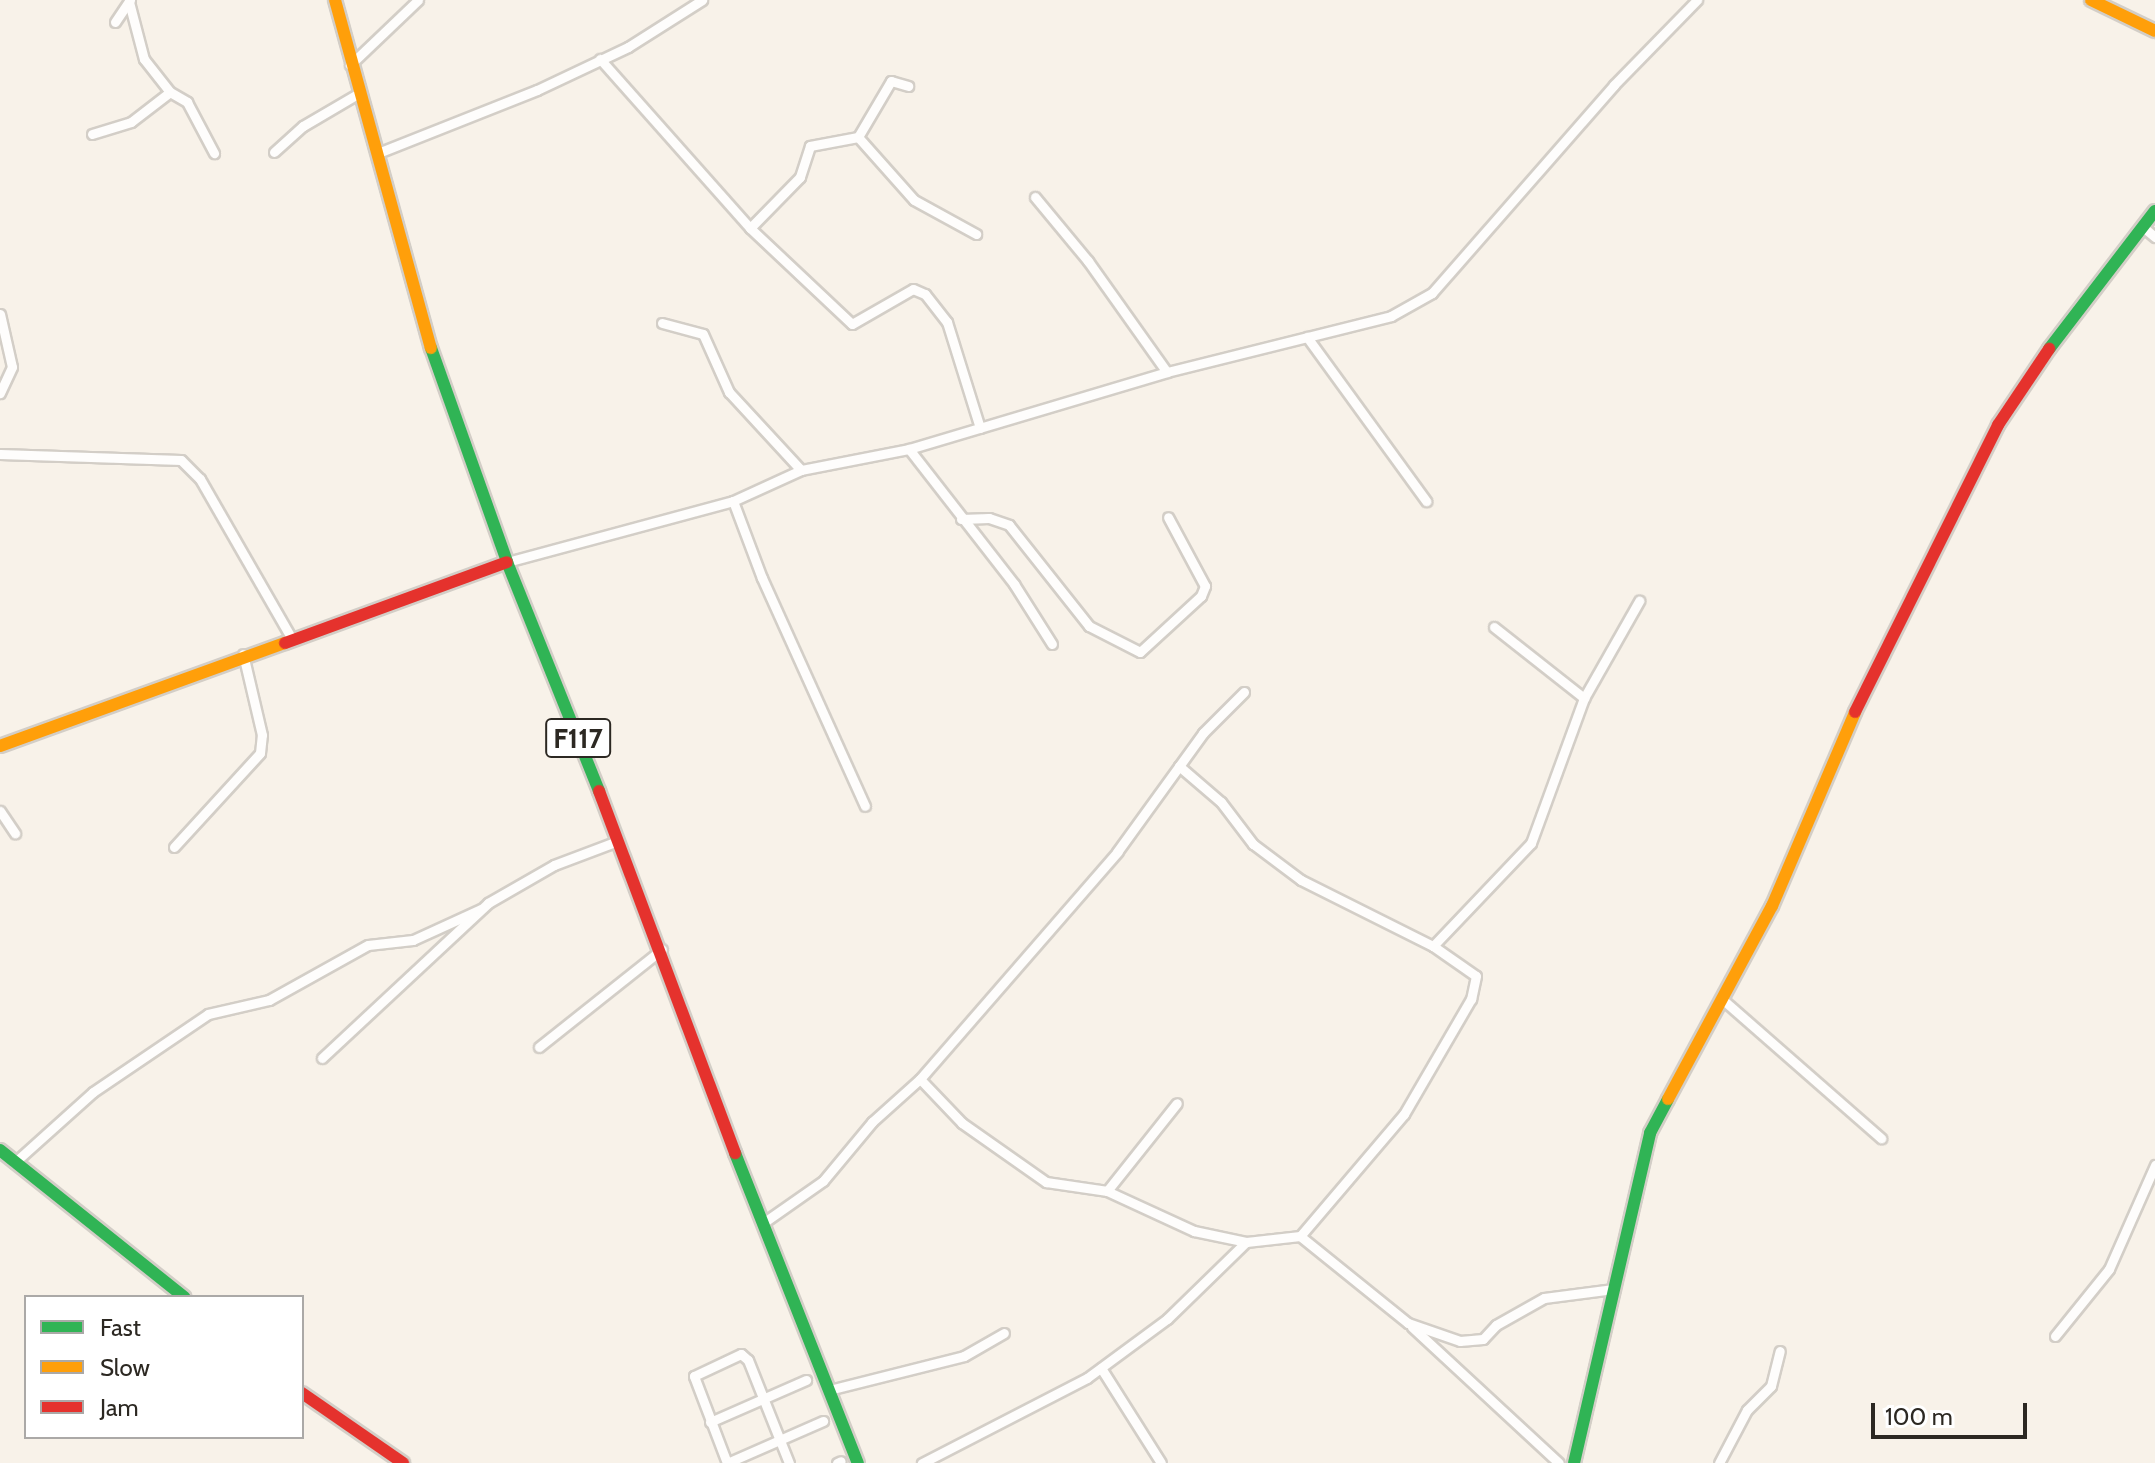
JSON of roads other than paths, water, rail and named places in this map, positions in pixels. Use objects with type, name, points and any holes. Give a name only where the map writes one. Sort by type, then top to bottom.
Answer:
[{"type":"main road","name":"F117","points":[[335,0],[350,65],[378,153],[435,361],[507,562],[662,949],[763,1223],[858,1463]]},
{"type":"main road","points":[[2091,0],[2155,31]]},
{"type":"main road","points":[[1574,1463],[1650,1133],[1772,906],[1856,709],[1998,425],[2024,381],[2155,211]]},
{"type":"main road","points":[[0,746],[243,654],[507,562]]},
{"type":"main road","points":[[0,1150],[181,1295]]},
{"type":"main road","points":[[304,1394],[403,1463]]},
{"type":"street","points":[[350,65],[418,0]]},
{"type":"street","points":[[378,153],[537,90],[600,59],[702,0]]},
{"type":"street","points":[[507,562],[733,501],[801,470],[909,449],[1167,372],[1391,316],[1432,293],[1614,85],[1697,0]]},
{"type":"street","points":[[115,22],[129,1]]},
{"type":"street","points":[[129,1],[144,59],[170,92],[187,102],[214,153]]},
{"type":"street","points":[[600,59],[750,228],[852,324],[913,289],[925,294],[947,322],[980,428]]},
{"type":"street","points":[[750,228],[800,177],[810,146],[858,137],[891,81],[908,86]]},
{"type":"street","points":[[92,134],[131,122],[170,92]]},
{"type":"street","points":[[274,152],[303,126],[359,93]]},
{"type":"street","points":[[858,137],[914,200],[976,234]]},
{"type":"street","points":[[1035,197],[1088,261],[1167,372]]},
{"type":"street","points":[[2143,227],[2155,237]]},
{"type":"street","points":[[0,314],[12,367],[0,393]]},
{"type":"street","points":[[662,323],[703,334],[729,392],[801,470]]},
{"type":"street","points":[[1307,337],[1426,501]]},
{"type":"street","points":[[909,449],[1014,584],[1052,644]]},
{"type":"street","points":[[0,454],[181,460],[200,479],[291,637]]},
{"type":"street","points":[[733,501],[762,578],[865,806]]},
{"type":"street","points":[[961,519],[989,518],[1009,525],[1089,626],[1140,652],[1201,596],[1205,586],[1168,517]]},
{"type":"street","points":[[1433,946],[1513,868],[1531,843],[1584,698],[1639,601]]},
{"type":"street","points":[[1494,627],[1584,698]]},
{"type":"street","points":[[174,847],[260,753],[262,735],[243,654]]},
{"type":"street","points":[[763,1223],[823,1181],[872,1122],[920,1079],[1117,852],[1203,733],[1244,692]]},
{"type":"street","points":[[920,1079],[962,1123],[1017,1166],[1046,1182],[1107,1191],[1194,1231],[1246,1242],[1300,1236],[1404,1114],[1471,999],[1476,976],[1433,946],[1301,880],[1253,844],[1221,802],[1179,766]]},
{"type":"street","points":[[0,811],[15,833]]},
{"type":"street","points":[[322,1058],[481,909],[525,879],[618,841]]},
{"type":"street","points":[[14,1163],[93,1092],[208,1014],[269,1000],[368,945],[413,940],[481,909]]},
{"type":"street","points":[[539,1047],[662,949]]},
{"type":"street","points":[[1721,998],[1881,1138]]},
{"type":"street","points":[[1107,1191],[1177,1103]]},
{"type":"street","points":[[2055,1336],[2109,1269],[2155,1165]]},
{"type":"street","points":[[1300,1236],[1408,1323],[1559,1463]]},
{"type":"street","points":[[922,1463],[1101,1368],[1167,1319],[1246,1242]]},
{"type":"street","points":[[1408,1323],[1460,1341],[1483,1339],[1496,1325],[1544,1298],[1613,1289]]},
{"type":"street","points":[[829,1390],[964,1356],[1004,1333]]},
{"type":"street","points":[[1719,1463],[1747,1410],[1771,1386],[1780,1351]]},
{"type":"street","points":[[789,1463],[780,1439],[745,1355],[700,1371],[695,1385],[727,1463],[780,1439],[823,1421]]},
{"type":"street","points":[[1101,1368],[1161,1463]]},
{"type":"street","points":[[710,1422],[806,1380]]}]
